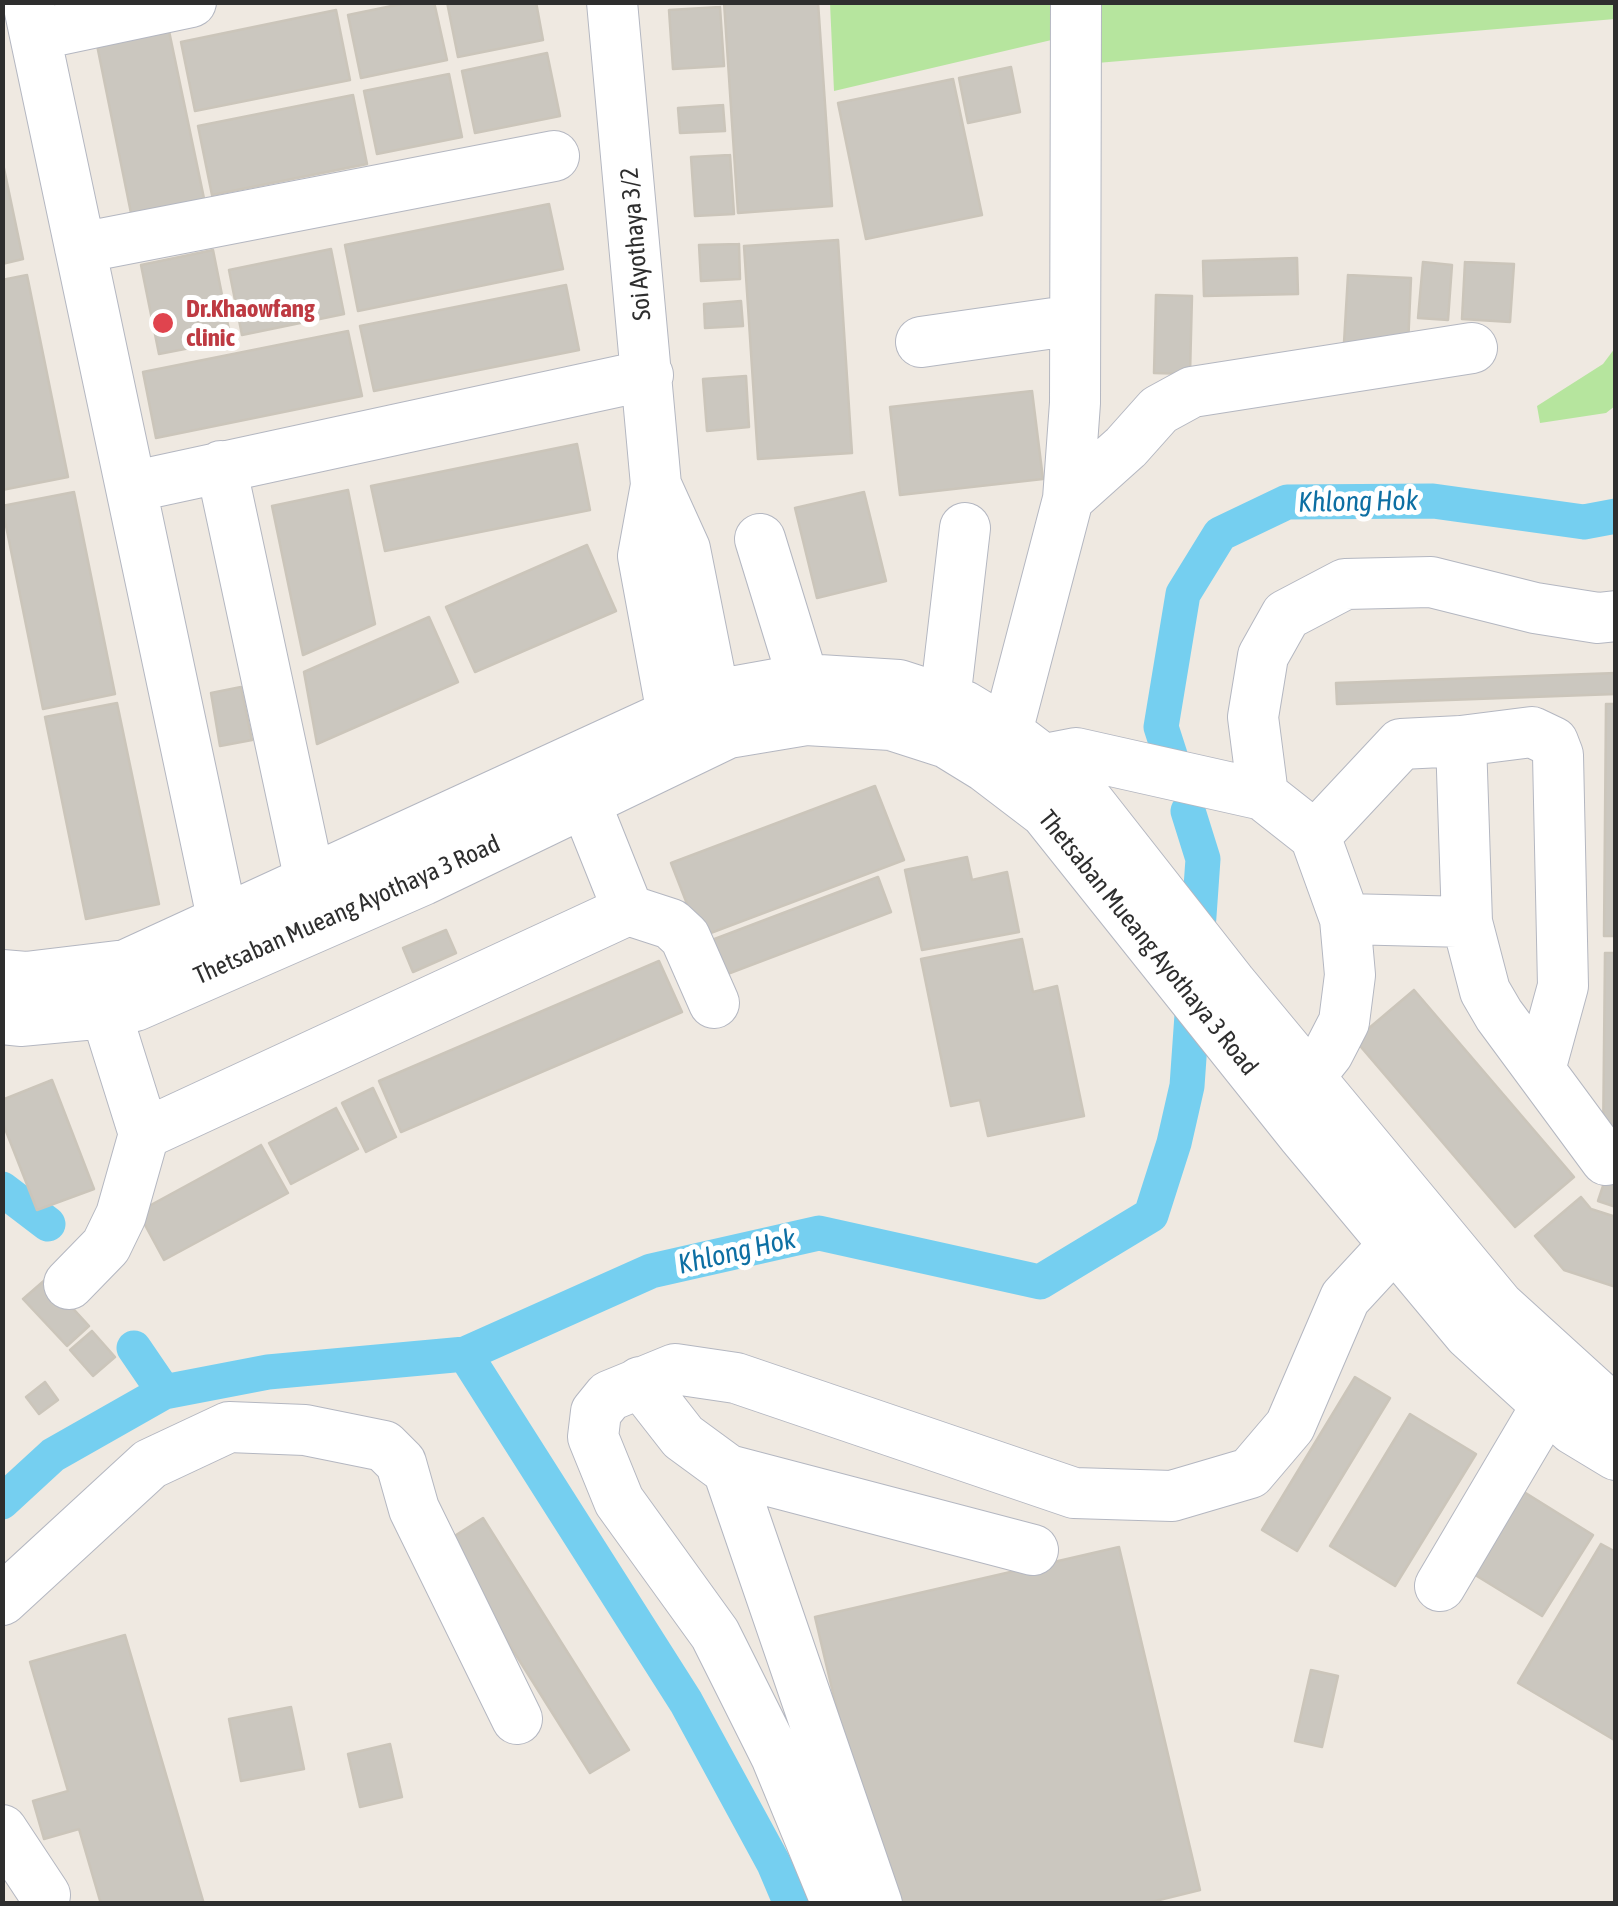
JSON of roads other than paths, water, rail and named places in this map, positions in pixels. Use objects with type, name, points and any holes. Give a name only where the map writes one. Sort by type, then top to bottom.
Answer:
[{"type":"street","points":[[191,2],[32,19],[223,922]]},
{"type":"street","name":"Soi Ayothaya 3/2","points":[[612,2],[656,485],[643,556],[693,704]]},
{"type":"street","points":[[1076,2],[1075,403],[1068,499],[1026,746],[1076,753],[1263,795],[1315,836],[1345,919],[1350,974],[1344,1022],[1328,1053],[1301,1068]]},
{"type":"street","points":[[80,248],[554,156]]},
{"type":"street","points":[[920,342],[1075,320]]},
{"type":"street","points":[[1068,499],[1126,447],[1159,410],[1192,392],[1472,348]]},
{"type":"street","points":[[131,486],[648,376]]},
{"type":"street","points":[[221,466],[310,881]]},
{"type":"street","points":[[945,700],[965,528]]},
{"type":"street","points":[[760,539],[803,679]]},
{"type":"street","points":[[1263,795],[1253,717],[1264,656],[1286,615],[1345,584],[1430,582],[1535,608],[1598,618],[1616,616]]},
{"type":"street","name":"Thetsaban Mueang Ayothaya 3 Road","points":[[2,1018],[106,1013],[135,1006],[693,704],[803,679],[898,685],[964,706],[1074,783],[1301,1068],[1499,1306],[1598,1396],[1616,1407]]},
{"type":"street","name":"Thetsaban Mueang Ayothaya 3 Road","points":[[2,975],[26,977],[126,965],[310,881],[412,859],[584,800],[728,733],[806,720],[891,725],[947,743],[1045,812],[1302,1134],[1469,1334],[1574,1429],[1616,1456]]},
{"type":"street","points":[[1315,836],[1401,744],[1532,732],[1553,742],[1558,755],[1563,986],[1540,1070]]},
{"type":"street","points":[[1478,739],[1467,922],[1485,990],[1499,1015],[1606,1160]]},
{"type":"street","points":[[1478,739],[1499,1015]]},
{"type":"street","points":[[584,800],[628,910]]},
{"type":"street","points":[[144,1134],[628,910],[671,924],[685,937],[714,1003]]},
{"type":"street","points":[[1345,919],[1467,922]]},
{"type":"street","points":[[69,1284],[106,1246],[121,1215],[144,1134],[106,1013]]},
{"type":"street","points":[[836,1904],[776,1756],[715,1634],[619,1501],[593,1436],[596,1412],[609,1396],[675,1368],[736,1378],[1074,1493],[1172,1496],[1250,1473],[1290,1426],[1345,1298],[1394,1244]]},
{"type":"street","points":[[640,1382],[683,1437],[728,1470],[1032,1550]]},
{"type":"street","points":[[1440,1586],[1547,1405]]},
{"type":"street","points":[[2,1600],[150,1464],[229,1427],[305,1430],[384,1446],[401,1463],[414,1509],[518,1719]]},
{"type":"street","points":[[728,1470],[877,1904]]},
{"type":"street","points":[[2,1830],[45,1895]]},
{"type":"waterway","name":"Khlong Hok","points":[[1170,755],[1161,727],[1183,594],[1220,534],[1287,502],[1433,501],[1584,522],[1616,516]]},
{"type":"waterway","name":"Khlong Hok","points":[[2,1502],[53,1455],[164,1392],[268,1372],[465,1354],[651,1271],[819,1233],[1040,1282],[1151,1215],[1174,1143],[1187,1086],[1203,859],[1188,811]]},
{"type":"waterway","points":[[2,1189],[48,1224]]},
{"type":"waterway","points":[[134,1348],[164,1392]]},
{"type":"waterway","points":[[465,1354],[686,1702],[774,1864],[791,1904]]},
{"type":"place","name":"Dr.Khaowfang clinic","points":[[163,323]]}]
